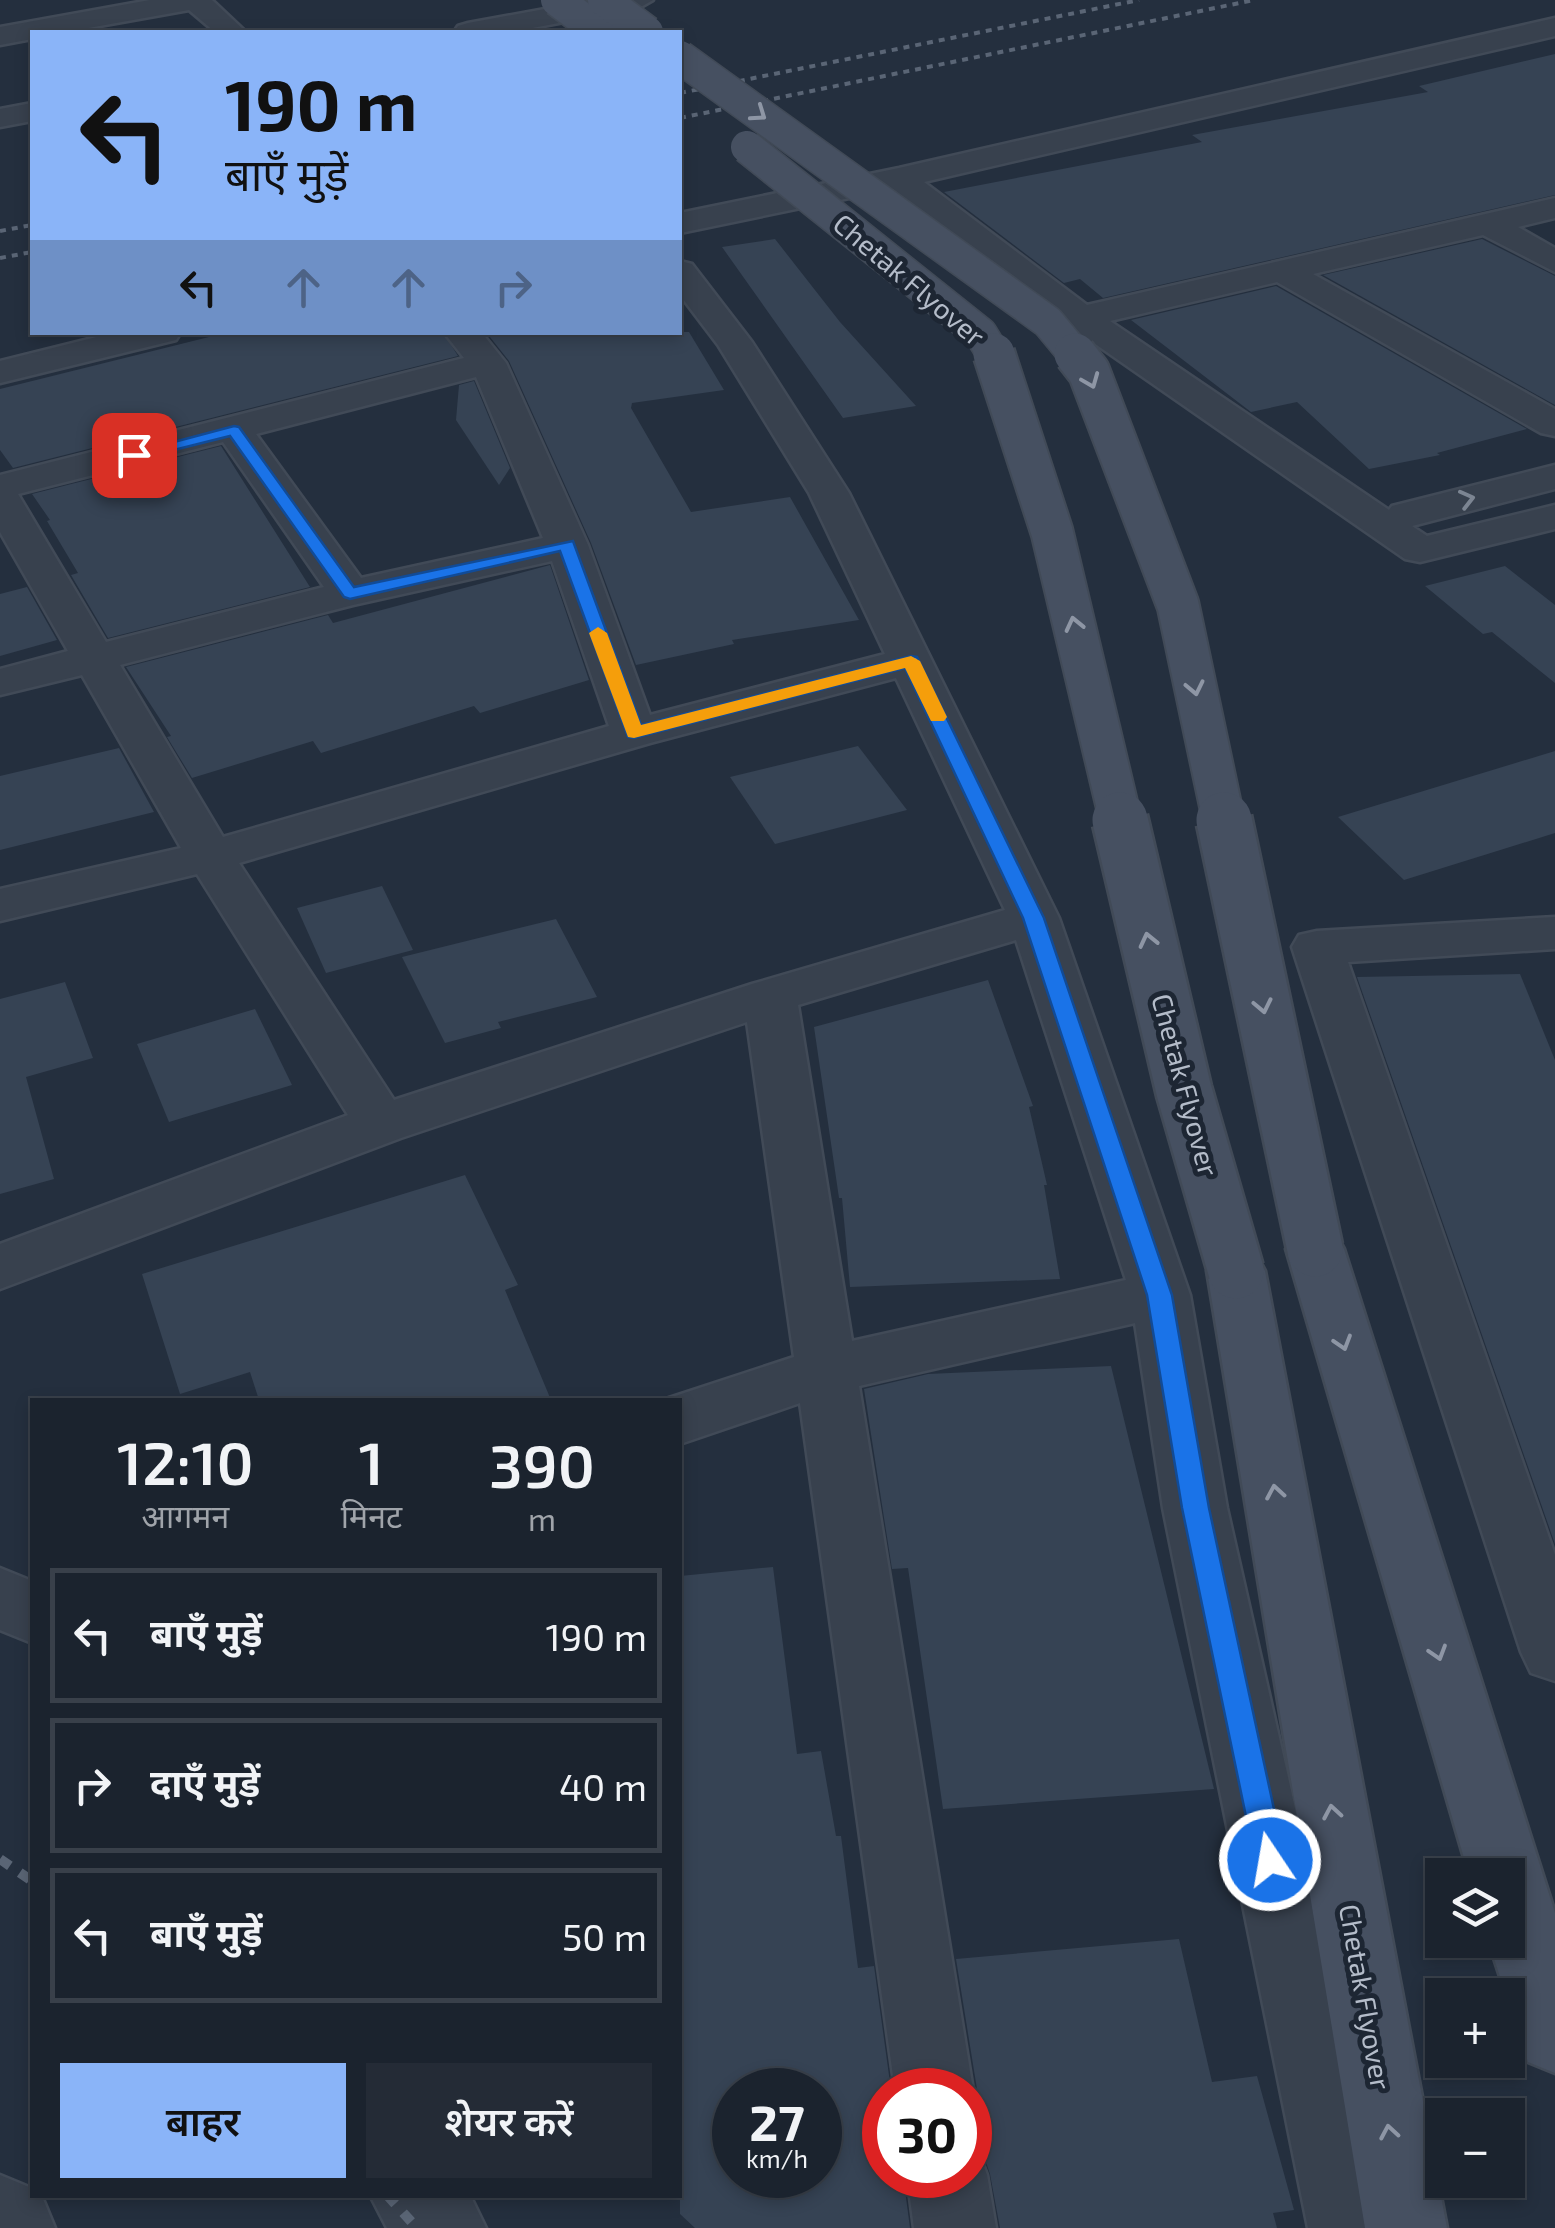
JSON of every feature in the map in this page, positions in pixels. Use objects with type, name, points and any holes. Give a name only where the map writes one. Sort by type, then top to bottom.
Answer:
[{"type":"main road","points":[[558,0],[597,30]]},
{"type":"main road","points":[[604,0],[644,30]]},
{"type":"main road","name":"Chetak Flyover","points":[[682,58],[1048,322],[1089,372],[1178,605],[1315,1249],[1500,1858]]},
{"type":"main road","name":"Chetak Flyover","points":[[682,96],[982,334],[995,356],[1052,532],[1184,1091],[1236,1271],[1406,2228]]},
{"type":"main road","name":"Chetak Flyover","points":[[1525,1939],[1555,2035]]},
{"type":"street","points":[[32,30],[195,0],[230,30]]},
{"type":"street","points":[[479,30],[639,0]]},
{"type":"street","points":[[682,223],[899,178],[1553,28]]},
{"type":"street","points":[[0,36],[30,30]]},
{"type":"street","points":[[0,118],[30,112]]},
{"type":"street","points":[[899,178],[1081,316],[1420,550],[1555,517]]},
{"type":"street","points":[[1081,316],[1555,208]]},
{"type":"street","points":[[1487,223],[1555,262]]},
{"type":"street","points":[[1284,272],[1555,426]]},
{"type":"street","points":[[682,274],[734,342],[829,493],[1034,918],[1160,1295],[1195,1508],[1349,2228]]},
{"type":"street","points":[[0,372],[152,335]]},
{"type":"street","points":[[0,488],[234,430],[475,348],[566,545],[634,732]]},
{"type":"street","points":[[234,430],[350,594]]},
{"type":"street","points":[[1379,522],[1555,477]]},
{"type":"street","points":[[0,497],[210,856],[381,1124]]},
{"type":"street","points":[[0,682],[350,594],[566,545]]},
{"type":"street","points":[[0,905],[210,856],[634,732],[911,661]]},
{"type":"street","points":[[0,1267],[381,1124],[770,996],[1034,918]]},
{"type":"street","points":[[1555,933],[1317,948],[1555,1652]]},
{"type":"street","points":[[770,996],[823,1371],[931,2068]]},
{"type":"street","points":[[682,1417],[823,1371],[1160,1295]]},
{"type":"street","points":[[0,1596],[30,1614]]},
{"type":"street","points":[[415,2198],[445,2228]]},
{"type":"street","points":[[950,2198],[955,2228]]},
{"type":"street","points":[[0,2216],[14,2228]]},
{"type":"building","points":[[1555,54],[1555,195],[1103,298],[1080,279],[1064,283],[944,192],[1202,142],[1192,135],[1428,92],[1419,86]]},
{"type":"building","points":[[775,239],[840,322],[916,406],[843,418],[722,247]]},
{"type":"building","points":[[1482,239],[1555,276],[1555,405],[1323,275]]},
{"type":"building","points":[[1276,286],[1527,429],[1437,453],[1440,455],[1369,469],[1297,402],[1251,412],[1131,320]]},
{"type":"building","points":[[689,332],[724,390],[632,403],[631,408],[691,512],[790,497],[859,620],[732,640],[734,644],[636,665],[591,543],[509,361],[488,335]]},
{"type":"building","points":[[217,335],[445,335],[458,356],[13,468],[0,450],[0,389]]},
{"type":"building","points":[[474,381],[510,468],[499,485],[456,420],[459,385]]},
{"type":"building","points":[[221,446],[310,587],[108,638],[71,575],[78,573],[32,494]]},
{"type":"building","points":[[550,565],[589,680],[480,713],[474,706],[321,753],[313,741],[192,778],[167,737],[171,736],[126,667],[328,615],[333,623]]},
{"type":"building","points":[[1505,566],[1555,605],[1555,683],[1492,632],[1483,634],[1425,586]]},
{"type":"building","points":[[27,587],[57,640],[0,656],[0,594]]},
{"type":"building","points":[[858,746],[907,810],[775,844],[730,777]]},
{"type":"building","points":[[119,748],[154,812],[0,850],[0,776]]},
{"type":"building","points":[[1555,751],[1555,833],[1404,880],[1338,817]]},
{"type":"building","points":[[382,886],[413,950],[326,973],[297,908]]},
{"type":"building","points":[[556,919],[597,997],[498,1022],[501,1028],[445,1043],[402,957]]},
{"type":"building","points":[[1520,974],[1555,1060],[1555,1544],[1357,977]]},
{"type":"building","points":[[988,980],[1033,1106],[1029,1107],[1047,1185],[1060,1279],[850,1287],[842,1198],[814,1027]]},
{"type":"building","points":[[65,982],[93,1058],[26,1077],[54,1179],[0,1194],[0,999]]},
{"type":"building","points":[[255,1009],[292,1085],[169,1122],[137,1044]]},
{"type":"building","points":[[465,1175],[518,1285],[505,1290],[550,1398],[258,1398],[250,1372],[180,1394],[142,1274]]},
{"type":"building","points":[[1111,1366],[1214,1789],[943,1809],[908,1568],[892,1569],[864,1389],[928,1374]]},
{"type":"building","points":[[773,1567],[797,1754],[821,1751],[836,1836],[841,1836],[858,1968],[874,1966],[888,2068],[862,2068],[862,2198],[906,2198],[910,2228],[695,2228],[680,2214],[682,1576]]},
{"type":"building","points":[[1179,1939],[1212,2082],[1257,2076],[1294,2210],[1273,2213],[1277,2228],[1000,2228],[992,2185],[992,2068],[974,2068],[956,1959]]},
{"type":"railway","points":[[682,93],[1139,0]]},
{"type":"railway","points":[[682,118],[1254,0]]},
{"type":"railway","points":[[0,231],[30,225]]},
{"type":"railway","points":[[0,258],[30,252]]},
{"type":"railway","points":[[0,1859],[30,1880]]},
{"type":"railway","points":[[390,2198],[417,2228]]},
{"type":"slow traffic","points":[[598,633],[634,732],[911,661],[938,717]]},
{"type":"route","points":[[134,455],[234,430],[350,594],[566,545],[634,732],[911,661],[1034,918],[1160,1295],[1195,1508],[1270,1860]]}]
